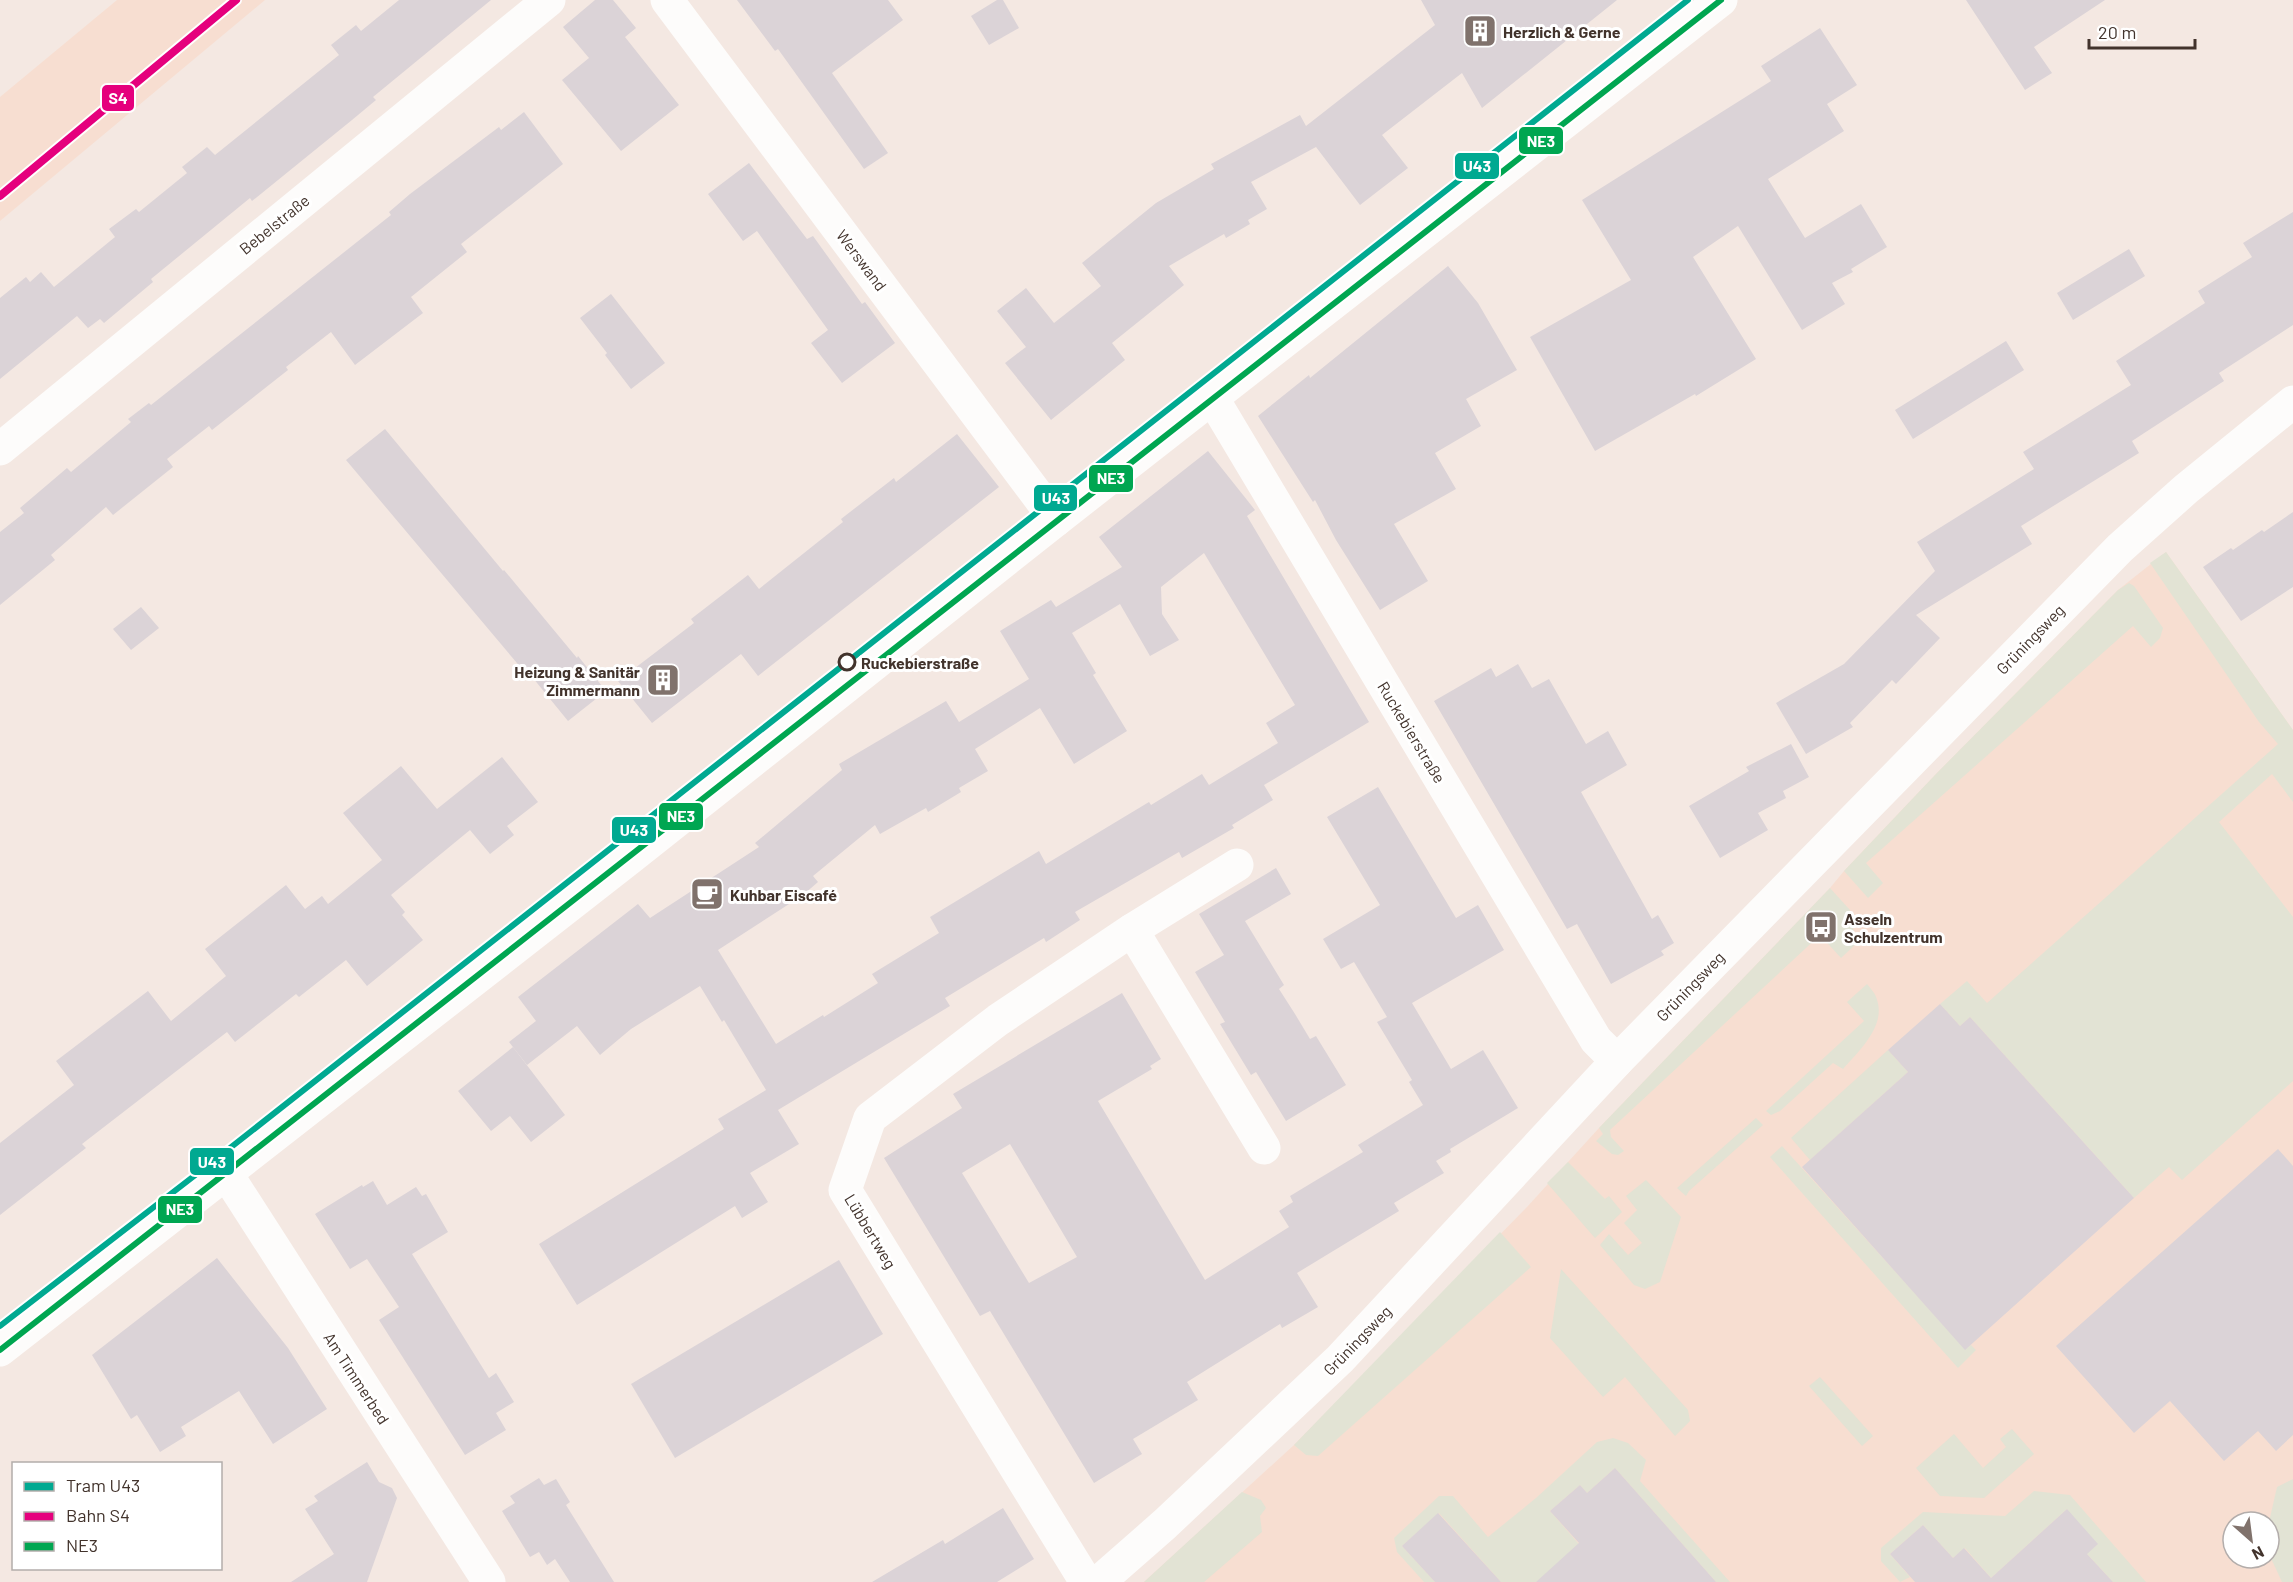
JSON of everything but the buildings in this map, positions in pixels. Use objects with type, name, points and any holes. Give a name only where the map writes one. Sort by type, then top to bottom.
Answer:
[{"type":"street","name":"Bebelstraße","points":[[0,449],[549,0]]},
{"type":"street","name":"Werswand","points":[[667,0],[1056,520]]},
{"type":"street","points":[[0,1350],[621,865],[1056,520],[1720,0]]},
{"type":"street","name":"Ruckebierstraße","points":[[1213,399],[1596,1040],[1617,1061]]},
{"type":"street","name":"Grüningsweg","points":[[1099,1582],[1165,1524],[1340,1359],[1617,1061],[2120,548],[2186,489],[2293,402]]},
{"type":"street","name":"Lübbertweg","points":[[1086,1582],[845,1191],[870,1118],[998,1020],[1132,930],[1237,865]]},
{"type":"street","points":[[1132,930],[1264,1148]]},
{"type":"street","name":"Am Timmerbed","points":[[226,1173],[489,1582]]},
{"type":"shaded area","points":[[117,0],[265,0],[0,221],[0,97]]},
{"type":"shaded area","points":[[2166,552],[2293,730],[2293,1582],[1144,1582],[1294,1445],[1527,1207],[1599,1128],[1830,888],[1935,775],[2118,590]]},
{"type":"shaded area","points":[[2166,552],[2293,730],[2293,802],[2272,774],[2219,822],[2293,917],[2293,1081],[2182,1180],[2169,1167],[2134,1198],[1970,1017],[1960,1026],[1940,1004],[1967,981],[1987,1003],[2278,744],[2259,722],[2150,563]]},
{"type":"shaded area","points":[[2129,583],[2134,586],[2163,628],[2160,638],[2151,647],[2133,626],[1866,863],[1883,883],[1868,898],[1844,871],[1935,775],[2118,590]]},
{"type":"shaded area","points":[[1830,888],[1850,910],[1856,944],[1841,958],[1820,935],[1610,1130],[1611,1137],[1624,1151],[1618,1155],[1612,1154],[1596,1141],[1603,1134],[1599,1128]]},
{"type":"shaded area","points":[[1867,984],[1877,1000],[1879,1010],[1878,1019],[1869,1038],[1843,1069],[1833,1063],[1780,1111],[1771,1115],[1766,1111],[1864,1021],[1847,1002]]},
{"type":"shaded area","points":[[1888,1050],[1908,1072],[1810,1160],[1791,1138]]},
{"type":"shaded area","points":[[1756,1118],[1763,1125],[1686,1196],[1677,1188]]},
{"type":"shaded area","points":[[1782,1146],[1965,1349],[1971,1345],[1976,1350],[1958,1368],[1770,1157]]},
{"type":"shaded area","points":[[1568,1162],[1605,1199],[1609,1196],[1622,1212],[1595,1238],[1547,1183]]},
{"type":"shaded area","points":[[1646,1180],[1681,1217],[1660,1282],[1645,1289],[1634,1285],[1600,1245],[1609,1234],[1628,1255],[1642,1243],[1624,1223],[1637,1210],[1626,1196]]},
{"type":"shaded area","points":[[1500,1232],[1531,1267],[1318,1456],[1306,1455],[1294,1445]]},
{"type":"shaded area","points":[[1561,1269],[1688,1410],[1690,1421],[1675,1436],[1625,1377],[1603,1397],[1550,1338]]},
{"type":"shaded area","points":[[1820,1377],[1873,1436],[1862,1446],[1809,1386]]},
{"type":"shaded area","points":[[2012,1429],[2034,1454],[1984,1498],[1940,1496],[1916,1468],[1954,1434],[1983,1468],[2006,1447],[2000,1439]]},
{"type":"shaded area","points":[[1613,1438],[1628,1443],[1646,1460],[1640,1481],[1730,1582],[1716,1582],[1615,1468],[1587,1493],[1580,1485],[1550,1511],[1585,1551],[1536,1582],[1501,1582],[1439,1513],[1402,1546],[1435,1582],[1424,1582],[1397,1552],[1394,1538],[1439,1496],[1453,1496],[1488,1537],[1536,1498],[1597,1442]]},
{"type":"shaded area","points":[[2293,1479],[2293,1582],[2282,1582],[2276,1570],[2281,1570],[2281,1510],[2272,1510],[2277,1487]]},
{"type":"shaded area","points":[[2034,1491],[2070,1495],[2146,1582],[2113,1582],[2087,1554],[2067,1509],[1991,1578],[1965,1548],[1953,1558],[1923,1525],[1890,1554],[1910,1577],[1900,1582],[1881,1561],[1881,1548],[1923,1512],[2005,1516]]},
{"type":"shaded area","points":[[1242,1492],[1261,1500],[1266,1508],[1260,1516],[1262,1532],[1204,1582],[1144,1582]]},
{"type":"tram line","name":"U43","points":[[0,1326],[216,1159],[1688,0]]},
{"type":"rail line","name":"S4","points":[[0,196],[236,0]]},
{"type":"transit line","name":"NE3","points":[[0,1350],[1721,0]]},
{"type":"place","name":"Herzlich & Gerne","points":[[1480,31]]},
{"type":"place","name":"Ruckebierstraße","points":[[847,662]]},
{"type":"place","name":"Heizung & Sanitär Zimmermann","points":[[663,680]]},
{"type":"place","name":"Kuhbar Eiscafé","points":[[707,894]]},
{"type":"place","name":"Asseln Schulzentrum","points":[[1821,927]]}]
